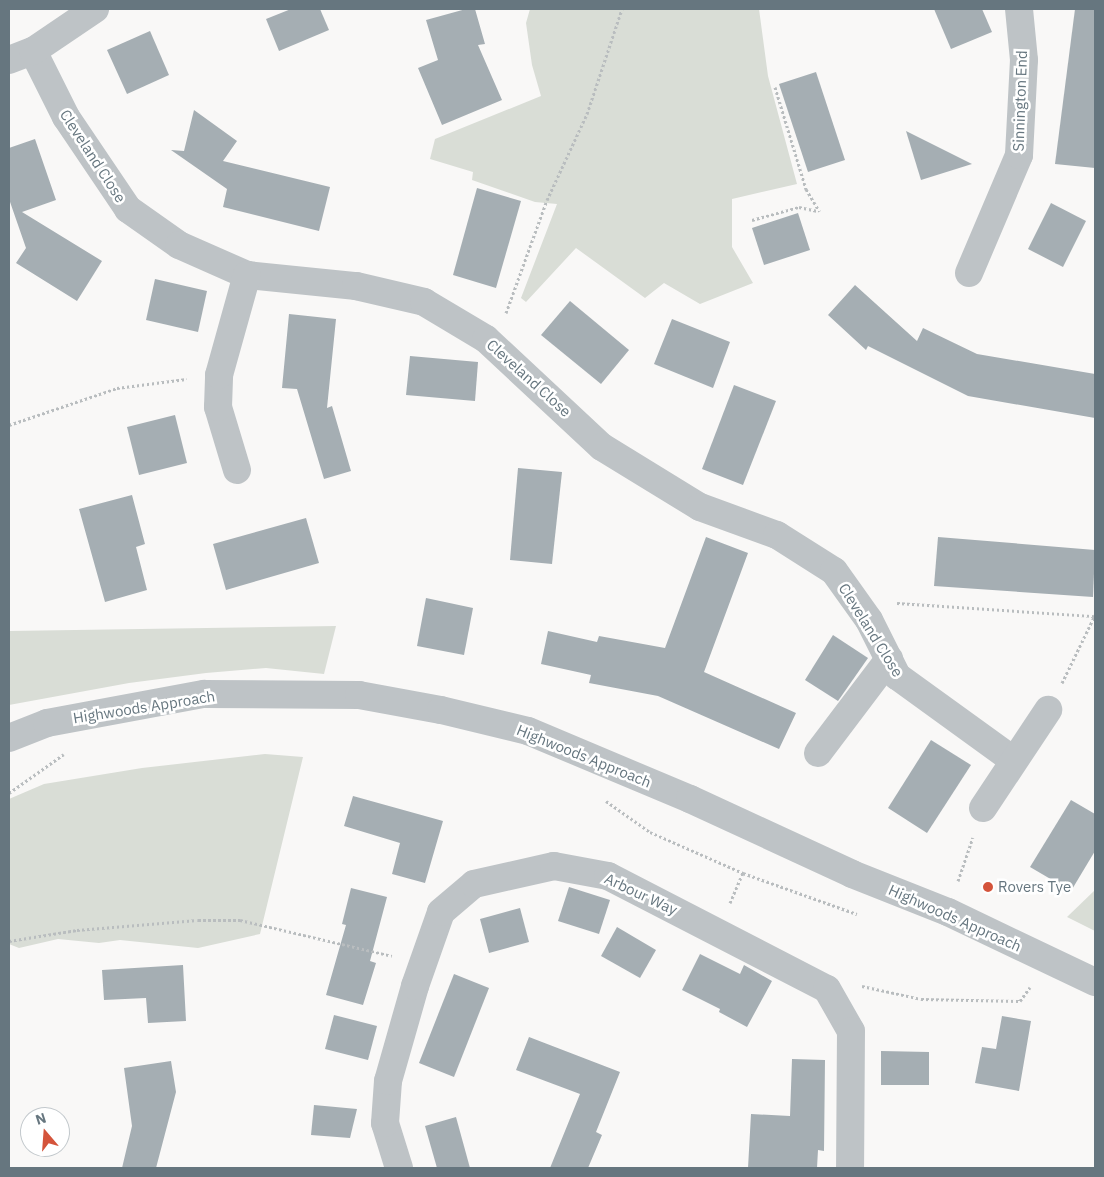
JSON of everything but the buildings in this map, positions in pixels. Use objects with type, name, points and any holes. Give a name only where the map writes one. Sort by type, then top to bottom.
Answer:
[{"type":"street","points":[[21,56],[95,9]]},
{"type":"street","name":"Sinnington End","points":[[969,273],[1019,155],[1024,60],[1019,9]]},
{"type":"street","name":"Cleveland Close","points":[[21,56],[66,117],[128,209],[179,245],[247,275],[356,286],[424,302],[486,339],[602,447],[700,507],[777,534],[834,571],[854,600],[897,676],[1012,760]]},
{"type":"street","points":[[237,470],[218,407],[219,375],[247,275]]},
{"type":"street","points":[[818,753],[889,659]]},
{"type":"street","name":"Highwoods Approach","points":[[9,738],[47,723],[204,694],[359,695],[441,710],[528,731],[948,912],[1095,982]]},
{"type":"street","points":[[984,808],[1012,760],[1048,710]]},
{"type":"street","name":"Arbour Way","points":[[399,1168],[385,1123],[388,1081],[423,964],[441,912],[474,884],[554,866],[608,876],[827,989]]},
{"type":"street","points":[[827,989],[852,1031],[850,1168]]},
{"type":"path","points":[[486,339],[511,306],[547,200],[587,114],[622,9]]},
{"type":"path","points":[[752,220],[799,207],[819,211],[806,189],[775,87]]},
{"type":"path","points":[[9,425],[117,388],[219,375]]},
{"type":"path","points":[[854,600],[1095,616],[1048,710]]},
{"type":"path","points":[[9,793],[66,753]]},
{"type":"path","points":[[602,798],[650,832],[744,873],[861,915]]},
{"type":"path","points":[[948,912],[984,808]]},
{"type":"path","points":[[9,941],[77,930],[198,920],[240,920],[423,964]]},
{"type":"path","points":[[827,989],[855,984],[921,999],[1020,1001],[1035,981]]},
{"type":"shaded area","points":[[530,9],[759,9],[768,76],[797,184],[732,199],[732,247],[753,283],[700,304],[664,283],[645,298],[576,248],[526,302],[521,298],[557,204],[535,202],[472,180],[473,172],[430,159],[435,139],[541,96],[532,65],[526,23]]},
{"type":"shaded area","points":[[336,626],[324,674],[266,668],[206,673],[129,683],[9,705],[9,631]]},
{"type":"shaded area","points":[[265,754],[303,757],[260,934],[198,948],[120,940],[99,943],[58,939],[19,948],[9,944],[9,799],[44,784],[142,768]]},
{"type":"shaded area","points":[[1095,890],[1095,931],[1067,917]]},
{"type":"place","name":"Rovers Tye","points":[[988,887]]}]
